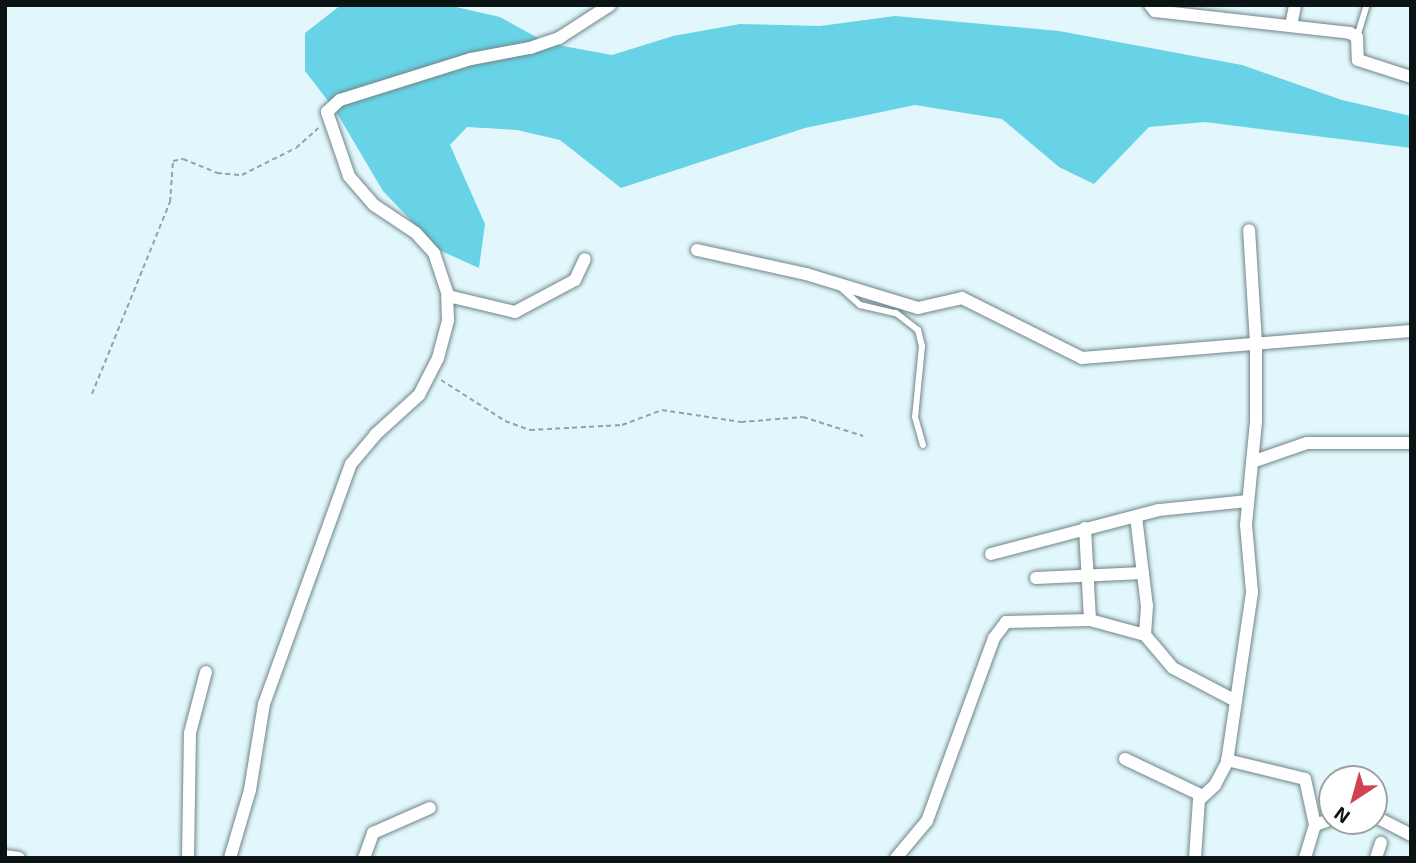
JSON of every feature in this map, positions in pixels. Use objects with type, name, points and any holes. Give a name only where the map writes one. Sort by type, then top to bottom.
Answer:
[{"type":"street","points":[[230,858],[250,790],[264,704],[351,464],[376,434],[411,405],[432,373],[448,320],[448,296],[440,267],[426,242],[374,205],[349,176],[327,121],[330,107],[340,100],[471,59],[530,48],[559,38],[610,5]]},
{"type":"street","points":[[1150,5],[1155,10],[1219,12],[1357,37],[1358,60],[1411,77]]},
{"type":"street","points":[[1291,26],[1295,5]]},
{"type":"street","points":[[1195,858],[1196,808],[1221,777],[1227,760],[1252,592],[1247,500],[1256,422],[1256,343],[1249,230]]},
{"type":"street","points":[[697,250],[836,283],[918,308],[962,298],[1082,358],[1411,331]]},
{"type":"street","points":[[448,296],[515,312],[568,284],[581,272],[585,259]]},
{"type":"street","points":[[1252,461],[1307,443],[1411,443]]},
{"type":"street","points":[[991,554],[1185,505],[1247,500]]},
{"type":"street","points":[[1136,517],[1143,573],[1145,635]]},
{"type":"street","points":[[1086,528],[1090,620]]},
{"type":"street","points":[[1036,578],[1088,573],[1143,573]]},
{"type":"street","points":[[896,858],[927,821],[1000,626],[1017,619],[1090,620],[1145,635],[1173,668],[1234,700]]},
{"type":"street","points":[[188,858],[190,733],[206,672]]},
{"type":"street","points":[[1125,759],[1203,796]]},
{"type":"street","points":[[1227,760],[1305,779],[1315,825],[1305,858]]},
{"type":"street","points":[[364,858],[373,833],[430,808]]},
{"type":"street","points":[[1388,823],[1411,835]]},
{"type":"street","points":[[1376,858],[1381,843]]},
{"type":"street","points":[[5,856],[19,858]]},
{"type":"lane","points":[[1357,37],[1367,5]]},
{"type":"lane","points":[[836,283],[860,305],[896,313],[918,330],[922,346],[915,418],[923,445]]},
{"type":"path","points":[[92,394],[170,202],[173,161],[179,158],[217,173],[243,175],[296,148],[327,121]]},
{"type":"path","points":[[432,373],[505,421],[530,430],[622,425],[662,410],[741,422],[798,416],[863,436]]},
{"type":"shaded area","points":[[341,5],[447,5],[500,17],[547,43],[612,55],[673,36],[740,24],[820,26],[895,16],[1059,31],[1242,65],[1342,100],[1411,116],[1411,148],[1205,122],[1149,127],[1094,184],[1059,167],[1002,119],[915,105],[805,128],[621,188],[560,140],[517,130],[467,127],[450,145],[485,224],[479,268],[439,250],[383,191],[335,110],[305,71],[305,33]]}]
